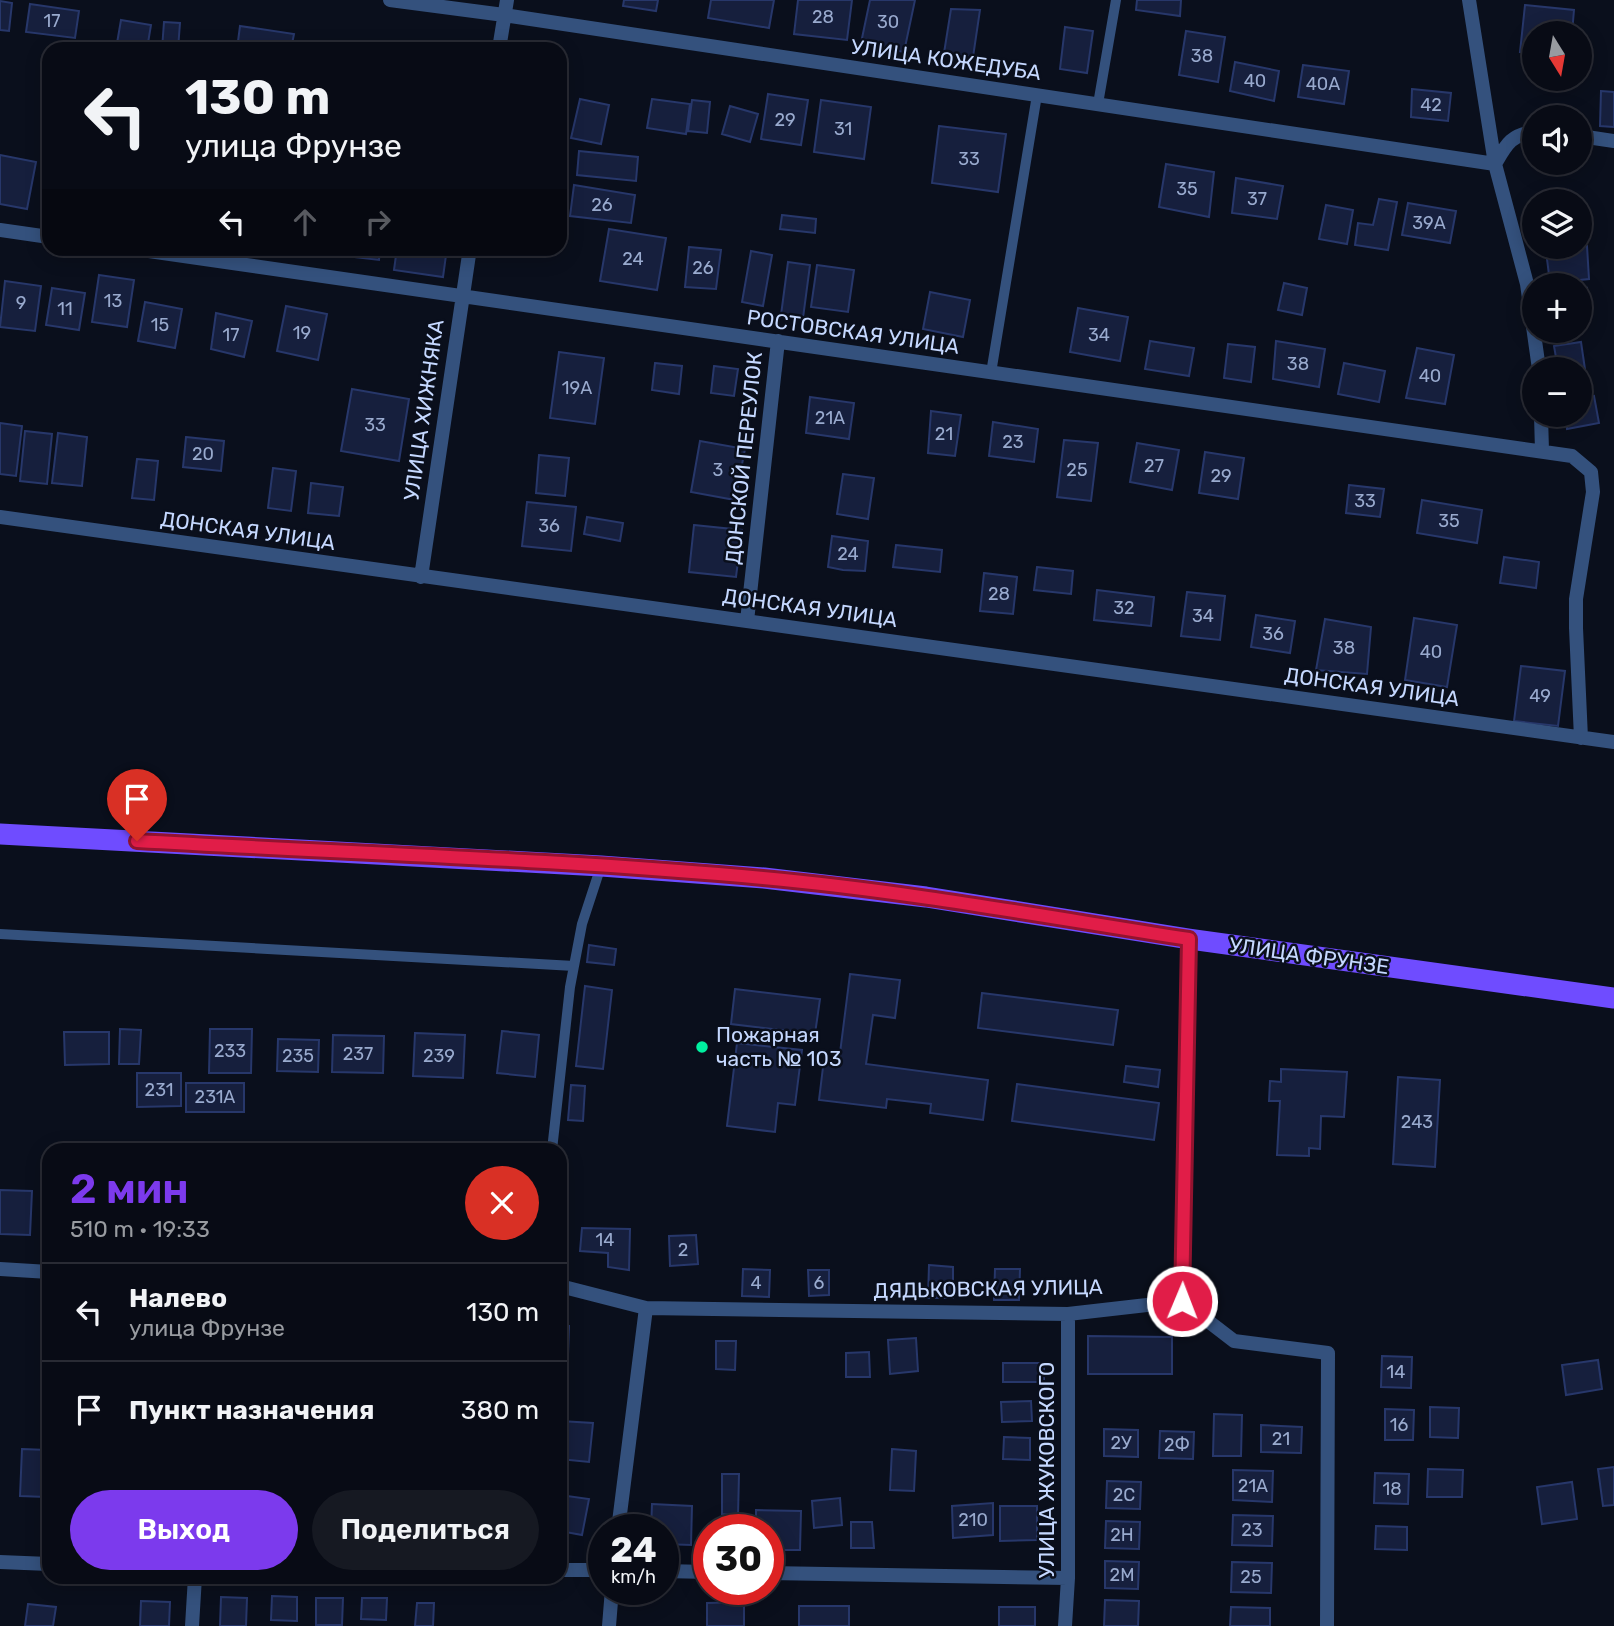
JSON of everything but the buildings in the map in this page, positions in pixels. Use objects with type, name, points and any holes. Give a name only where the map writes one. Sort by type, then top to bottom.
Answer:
[{"type":"main road","name":"УЛИЦА ФРУНЗЕ","points":[[0,834],[601,866],[764,878],[926,897],[1189,939],[1614,999]]},
{"type":"street","name":"УЛИЦА КОЖЕДУБА","points":[[390,0],[1495,164]]},
{"type":"street","points":[[500,42],[507,0]]},
{"type":"street","points":[[1469,0],[1495,164],[1527,284],[1537,357]]},
{"type":"street","points":[[1495,164],[1509,140],[1522,135]]},
{"type":"street","points":[[1592,138],[1614,141]]},
{"type":"street","points":[[0,230],[42,236]]},
{"type":"street","name":"РОСТОВСКАЯ УЛИЦА","points":[[181,256],[1572,456],[1591,472],[1593,492],[1576,599],[1581,737]]},
{"type":"street","name":"УЛИЦА ХИЖНЯКА","points":[[421,577],[469,256]]},
{"type":"street","name":"ДОНСКОЙ ПЕРЕУЛОК","points":[[747,621],[778,341]]},
{"type":"street","points":[[1541,427],[1542,451]]},
{"type":"street","name":"ДОНСКАЯ УЛИЦА","points":[[0,517],[1614,742]]},
{"type":"street","points":[[1189,939],[1182,1301],[1234,1341],[1328,1353],[1326,1626]]},
{"type":"street","points":[[0,1269],[42,1272]]},
{"type":"street","name":"ДЯДЬКОВСКАЯ УЛИЦА","points":[[567,1288],[646,1308],[1068,1314],[1182,1301]]},
{"type":"street","points":[[620,1514],[646,1308]]},
{"type":"street","name":"УЛИЦА ЖУКОВСКОГО","points":[[1065,1626],[1068,1578],[1068,1314]]},
{"type":"street","points":[[0,1562],[42,1564]]},
{"type":"street","points":[[567,1570],[588,1570]]},
{"type":"street","points":[[784,1573],[1068,1578]]},
{"type":"street","points":[[192,1626],[195,1584]]},
{"type":"street","points":[[609,1626],[611,1605]]},
{"type":"lane","points":[[1098,104],[1116,0]]},
{"type":"lane","points":[[991,373],[1037,95]]},
{"type":"lane","points":[[553,1143],[570,987],[582,924],[601,866]]},
{"type":"lane","points":[[0,934],[574,966]]},
{"type":"place","name":"Пожарная часть № 103","points":[[702,1047]]},
{"type":"route","points":[[137,841],[601,866],[764,878],[926,897],[1189,939],[1182,1301]]}]
